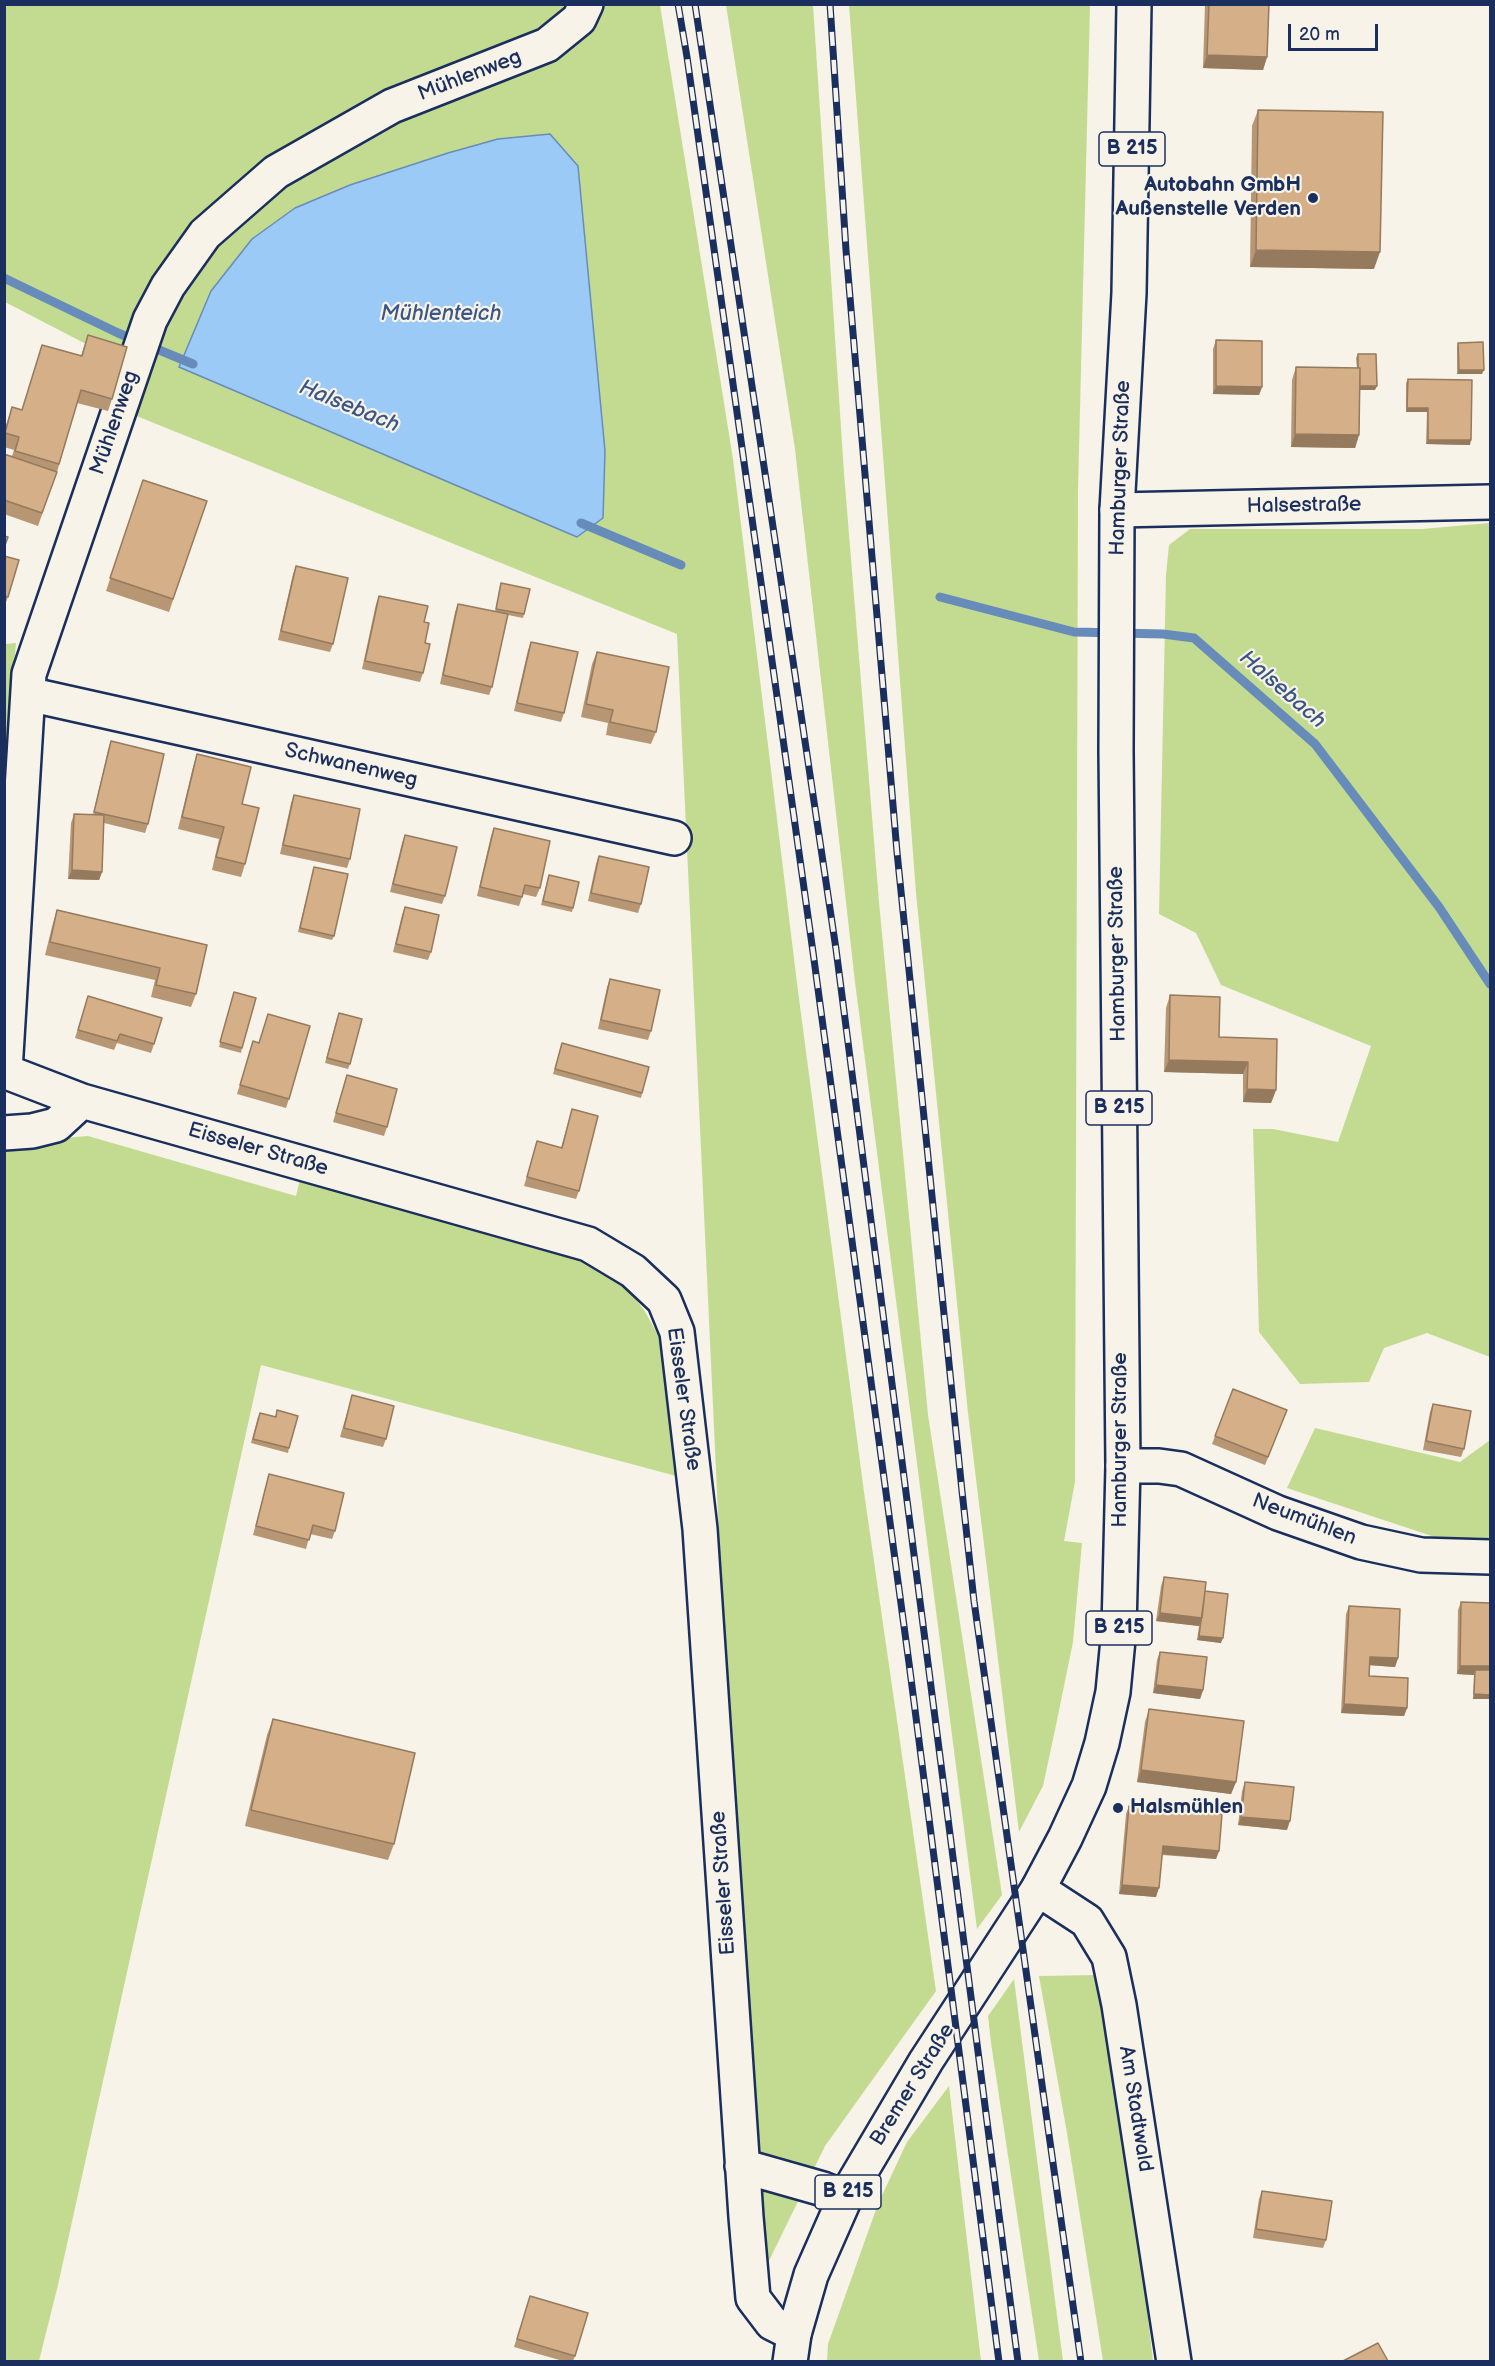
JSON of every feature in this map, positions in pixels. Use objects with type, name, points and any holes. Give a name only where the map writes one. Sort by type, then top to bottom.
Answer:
[{"type":"street","name":"Mühlenweg","points":[[5,1071],[29,674],[150,320],[168,286],[206,234],[276,172],[392,106],[547,45],[579,19],[586,4]]},
{"type":"street","name":"Hamburger Straße","points":[[1038,1889],[1089,1786],[1108,1713],[1119,1629],[1123,1466],[1116,750],[1117,510],[1130,293],[1134,4]]},
{"type":"street","name":"Halsestraße","points":[[1117,510],[1491,501]]},
{"type":"street","name":"Schwanenweg","points":[[28,694],[674,838]]},
{"type":"street","name":"Eisseler Straße","points":[[5,1071],[82,1101],[588,1244],[633,1271],[664,1300],[677,1332],[700,1529],[742,2166],[753,2298],[792,2348]]},
{"type":"street","points":[[4,1133],[32,1131],[56,1125],[82,1101]]},
{"type":"street","name":"Neumühlen","points":[[1123,1466],[1159,1466],[1181,1469],[1278,1513],[1361,1542],[1421,1555],[1491,1557]]},
{"type":"street","name":"Bremer Straße","points":[[792,2348],[811,2275],[845,2198],[926,2061],[1038,1889]]},
{"type":"street","name":"Am Stadtwald","points":[[1038,1889],[1087,1920],[1109,1957],[1119,2005],[1174,2361]]},
{"type":"street","points":[[742,2166],[823,2189],[845,2198]]},
{"type":"green space","points":[[4,5],[660,5],[733,459],[798,991],[864,1492],[936,1991],[825,2146],[766,2267],[733,1835],[677,634],[134,415],[144,361],[84,343],[5,302]],"holes":[[[498,139],[578,166],[605,451],[603,518],[577,537],[211,379],[295,208],[350,185]]]},
{"type":"green space","points":[[726,5],[813,5],[844,473],[879,902],[928,1415],[1002,1895],[977,1929],[855,982],[795,449]]},
{"type":"green space","points":[[849,5],[1090,5],[1078,490],[1075,1482],[1064,1541],[1082,1543],[1073,1642],[1043,1786],[1019,1832],[968,1413],[916,893]]},
{"type":"green space","points":[[1490,523],[1490,1357],[1427,1333],[1384,1348],[1369,1382],[1300,1384],[1259,1332],[1253,1129],[1273,1129],[1338,1142],[1371,1046],[1221,985],[1196,933],[1159,914],[1166,575],[1169,545],[1190,529],[1422,529]]},
{"type":"green space","points":[[16,643],[5,781],[5,644]]},
{"type":"green space","points":[[88,1136],[296,1196],[300,1179],[583,1258],[628,1289],[644,1310],[662,1342],[680,1477],[261,1365],[58,2285],[39,2361],[5,2362],[5,1143]]},
{"type":"green space","points":[[1315,1428],[1460,1462],[1490,1440],[1490,1545],[1453,1543],[1287,1488]]},
{"type":"green space","points":[[1097,1975],[1120,2077],[1153,2361],[1103,2361],[1067,2133],[1039,1976]]},
{"type":"green space","points":[[1014,1979],[1063,2361],[1039,2361],[991,2043],[988,2016]]},
{"type":"green space","points":[[949,2086],[981,2361],[827,2361],[828,2344],[878,2204],[907,2142]]},
{"type":"water","name":"Mühlenteich","points":[[550,134],[578,166],[605,451],[603,518],[577,537],[179,367],[211,291],[252,239],[295,208],[350,185],[448,153],[498,139]]},
{"type":"building","points":[[1209,4],[1269,4],[1267,57],[1207,55]]},
{"type":"building","name":"Autobahn GmbH Außenstelle Verden","points":[[1258,110],[1383,112],[1380,252],[1256,250]]},
{"type":"building","points":[[88,335],[127,347],[112,399],[81,390],[59,464],[15,451],[19,437],[5,433],[12,407],[22,410],[42,345],[82,356]]},
{"type":"building","points":[[1216,340],[1262,341],[1262,387],[1216,386]]},
{"type":"building","points":[[1483,342],[1484,370],[1459,370],[1458,343]]},
{"type":"building","points":[[1358,354],[1376,354],[1377,386],[1360,386]]},
{"type":"building","points":[[1296,367],[1360,368],[1359,435],[1295,434]]},
{"type":"building","points":[[1408,379],[1472,380],[1471,440],[1428,440],[1428,408],[1407,408]]},
{"type":"building","points":[[4,454],[57,472],[42,513],[4,500]]},
{"type":"building","points":[[143,480],[207,501],[173,599],[110,578]]},
{"type":"building","points":[[4,536],[8,537],[4,548]]},
{"type":"building","points":[[4,556],[19,560],[8,597],[4,596]]},
{"type":"building","points":[[296,566],[348,578],[333,644],[281,631]]},
{"type":"building","points":[[501,583],[530,589],[524,614],[496,609]]},
{"type":"building","points":[[379,596],[428,606],[424,622],[429,623],[425,643],[430,644],[423,673],[365,661]]},
{"type":"building","points":[[458,604],[508,614],[492,687],[443,675]]},
{"type":"building","points":[[531,642],[578,652],[564,713],[517,703]]},
{"type":"building","points":[[597,652],[669,667],[656,732],[610,722],[613,710],[586,704]]},
{"type":"building","points":[[111,741],[164,754],[148,824],[94,812]]},
{"type":"building","points":[[197,754],[251,767],[242,804],[259,808],[245,864],[216,857],[224,827],[182,817]]},
{"type":"building","points":[[294,795],[360,809],[350,859],[283,845]]},
{"type":"building","points":[[74,814],[104,815],[102,872],[72,870]]},
{"type":"building","points":[[494,828],[550,841],[540,888],[525,885],[522,897],[480,887]]},
{"type":"building","points":[[405,835],[457,847],[445,896],[393,884]]},
{"type":"building","points":[[599,856],[649,867],[641,904],[591,893]]},
{"type":"building","points":[[314,867],[348,874],[334,936],[300,928]]},
{"type":"building","points":[[549,875],[579,882],[573,908],[543,901]]},
{"type":"building","points":[[405,907],[439,915],[431,952],[396,944]]},
{"type":"building","points":[[57,910],[207,945],[196,994],[156,985],[160,968],[50,942]]},
{"type":"building","points":[[610,979],[660,990],[651,1031],[601,1020]]},
{"type":"building","points":[[234,992],[256,998],[242,1048],[220,1042]]},
{"type":"building","points":[[1170,995],[1220,997],[1219,1037],[1277,1039],[1276,1090],[1247,1089],[1248,1062],[1169,1060]]},
{"type":"building","points":[[88,996],[162,1018],[154,1044],[120,1034],[117,1041],[78,1030]]},
{"type":"building","points":[[339,1013],[362,1019],[350,1064],[327,1058]]},
{"type":"building","points":[[268,1014],[310,1026],[289,1099],[240,1085],[253,1041],[259,1043]]},
{"type":"building","points":[[562,1043],[649,1067],[642,1093],[555,1069]]},
{"type":"building","points":[[347,1075],[397,1089],[387,1127],[336,1113]]},
{"type":"building","points":[[572,1109],[598,1116],[579,1191],[527,1177],[537,1141],[562,1148]]},
{"type":"building","points":[[1233,1389],[1287,1410],[1268,1457],[1215,1436]]},
{"type":"building","points":[[352,1395],[394,1406],[386,1439],[344,1428]]},
{"type":"building","points":[[1433,1404],[1471,1411],[1464,1449],[1426,1441]]},
{"type":"building","points":[[277,1410],[298,1416],[289,1448],[253,1439],[260,1413],[276,1417]]},
{"type":"building","points":[[269,1474],[344,1493],[335,1531],[313,1525],[309,1540],[256,1526]]},
{"type":"building","points":[[1164,1577],[1206,1582],[1202,1618],[1160,1613]]},
{"type":"building","points":[[1205,1591],[1228,1594],[1223,1638],[1199,1636]]},
{"type":"building","points":[[1461,1602],[1491,1603],[1491,1666],[1460,1666]]},
{"type":"building","points":[[1349,1606],[1400,1609],[1398,1658],[1370,1657],[1369,1676],[1408,1678],[1407,1708],[1344,1704]]},
{"type":"building","points":[[1160,1652],[1207,1657],[1203,1690],[1156,1685]]},
{"type":"building","points":[[1475,1670],[1491,1670],[1491,1695],[1474,1694]]},
{"type":"building","points":[[1149,1709],[1244,1721],[1236,1782],[1141,1770]]},
{"type":"building","points":[[273,1719],[415,1753],[394,1844],[251,1810]]},
{"type":"building","points":[[1245,1782],[1294,1787],[1290,1821],[1241,1817]]},
{"type":"building","points":[[1129,1806],[1222,1814],[1219,1851],[1163,1846],[1159,1888],[1122,1885]]},
{"type":"building","points":[[1262,2191],[1332,2201],[1326,2240],[1256,2229]]},
{"type":"building","points":[[530,2296],[588,2313],[575,2356],[517,2339]]},
{"type":"building","points":[[1378,2343],[1388,2361],[1343,2361]]},
{"type":"waterway","name":"Halsebach","points":[[4,278],[118,333],[193,364]]},
{"type":"waterway","name":"Halsebach","points":[[581,523],[681,565]]},
{"type":"waterway","name":"Halsebach","points":[[940,597],[1074,632],[1163,634],[1194,638],[1315,744],[1439,907],[1490,984]]},
{"type":"railway","points":[[678,4],[813,952],[909,1663],[999,2362]]},
{"type":"railway","points":[[695,4],[836,949],[1018,2362]]},
{"type":"railway","points":[[830,4],[846,250],[897,852],[962,1491],[974,1601],[1081,2362]]},
{"type":"place","name":"Autobahn GmbH Außenstelle Verden","points":[[1313,198]]},
{"type":"place","name":"Halsmühlen","points":[[1118,1808]]}]
